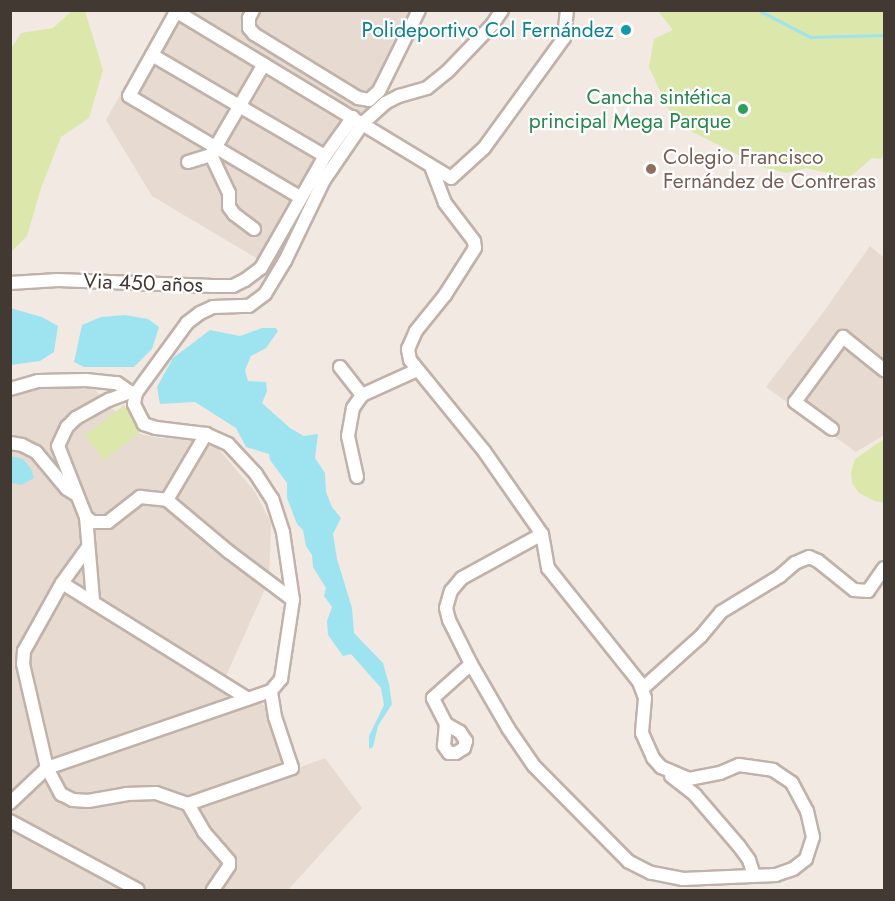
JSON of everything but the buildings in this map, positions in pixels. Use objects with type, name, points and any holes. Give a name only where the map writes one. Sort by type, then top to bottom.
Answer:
[{"type":"street","points":[[253,10],[249,18],[249,28],[254,34],[358,98],[369,100],[379,91],[419,10]]},
{"type":"street","points":[[93,600],[86,517],[79,495],[59,454],[61,437],[76,418],[133,392],[187,323],[200,313],[213,307],[249,306],[266,294],[285,261],[324,180],[358,120],[399,96],[427,88],[447,72],[492,25],[502,10]]},
{"type":"street","points":[[300,197],[213,151],[129,96],[175,11],[358,120],[447,178],[454,177],[484,148],[564,38],[567,10]]},
{"type":"street","points":[[152,55],[325,156]]},
{"type":"street","points":[[188,162],[213,151],[264,64]]},
{"type":"street","name":"Via 450 años","points":[[10,283],[58,280],[130,285],[233,286],[254,274],[267,259],[325,156],[358,120]]},
{"type":"street","points":[[213,151],[229,193],[230,207],[234,214],[254,229]]},
{"type":"street","points":[[432,169],[445,203],[475,245],[446,295],[411,339],[408,349],[410,360],[484,451],[542,534],[548,568],[642,689],[645,699],[642,733],[646,746],[661,767],[695,795],[710,812],[749,860],[754,875]]},
{"type":"street","points":[[832,429],[795,402],[843,337],[885,370]]},
{"type":"street","points":[[340,367],[362,395]]},
{"type":"street","points":[[357,477],[348,436],[353,408],[362,395],[417,370]]},
{"type":"street","points":[[10,389],[38,381],[86,380],[117,383],[133,392]]},
{"type":"street","points":[[10,803],[47,768],[271,691],[281,679],[293,600],[283,532],[272,499],[256,474],[228,444],[206,434],[156,428],[144,423],[134,404],[133,392]]},
{"type":"street","points":[[167,500],[206,434]]},
{"type":"street","points":[[10,443],[22,445],[36,452],[67,489],[79,495]]},
{"type":"street","points":[[86,517],[93,522],[108,522],[140,497],[167,500],[229,552],[293,600]]},
{"type":"street","points":[[542,534],[475,569],[451,591],[446,608],[449,620],[471,664],[508,728],[534,766],[629,862],[651,873],[683,879],[776,875],[793,869],[806,859],[813,837],[807,811],[792,783],[773,770],[757,765],[739,765],[689,779],[661,767]]},
{"type":"street","points":[[88,547],[62,583],[29,641],[23,664],[47,768],[61,794],[73,800],[88,801],[140,792],[156,793],[188,804],[292,768],[275,717],[271,691]]},
{"type":"street","points":[[642,689],[701,636],[721,612],[780,576],[795,563],[809,558],[818,561],[854,590],[868,591],[885,568]]},
{"type":"street","points":[[62,583],[93,600],[248,699]]},
{"type":"street","points":[[446,724],[432,698],[471,664]]},
{"type":"street","points":[[188,804],[204,832],[229,861],[229,866],[213,891]]},
{"type":"street","points":[[10,821],[138,891]]},
{"type":"shaded area","points":[[168,11],[418,11],[392,74],[302,198],[268,265],[152,196],[106,120]]},
{"type":"shaded area","points":[[870,246],[884,258],[884,435],[856,452],[766,387]]},
{"type":"shaded area","points":[[88,382],[135,433],[159,438],[211,440],[255,492],[271,523],[269,580],[226,676],[280,718],[298,768],[325,758],[362,808],[288,890],[11,890],[10,396],[38,383]]},
{"type":"green space","points":[[73,10],[85,11],[103,70],[89,118],[61,137],[41,188],[27,236],[11,252],[11,49],[21,33],[53,28]]},
{"type":"green space","points":[[658,11],[884,11],[884,152],[881,159],[872,158],[849,178],[806,168],[787,173],[762,167],[675,123],[649,67],[654,39],[673,30]]},
{"type":"green space","points":[[124,405],[143,429],[104,460],[85,436]]},
{"type":"green space","points":[[884,439],[884,502],[877,502],[859,493],[852,483],[851,473],[855,459]]},
{"type":"water","points":[[10,308],[42,317],[58,326],[54,352],[40,361],[11,365]]},
{"type":"water","points":[[125,315],[148,319],[159,327],[152,349],[134,367],[84,367],[74,362],[82,325],[101,317]]},
{"type":"water","points":[[262,328],[276,328],[278,331],[266,348],[251,356],[245,370],[248,381],[266,382],[267,391],[262,403],[290,428],[304,436],[318,434],[315,458],[325,473],[326,492],[332,507],[341,518],[333,534],[337,559],[352,608],[354,633],[383,663],[389,684],[392,704],[378,726],[373,747],[369,749],[369,736],[384,705],[381,688],[351,654],[343,656],[328,635],[327,621],[332,607],[324,596],[326,588],[313,567],[312,555],[306,546],[303,530],[297,524],[287,498],[287,483],[270,460],[269,454],[246,447],[236,428],[195,402],[160,404],[157,387],[173,358],[210,330],[240,336]]},
{"type":"water","points":[[10,456],[23,459],[31,469],[34,478],[21,485],[12,483]]},
{"type":"waterway","points":[[758,10],[810,37],[884,35]]},
{"type":"place","name":"Polideportivo Col Fernández","points":[[626,30]]},
{"type":"place","name":"Cancha sintética principal Mega Parque","points":[[743,109]]},
{"type":"place","name":"Colegio Francisco Fernández de Contreras","points":[[651,169]]}]
